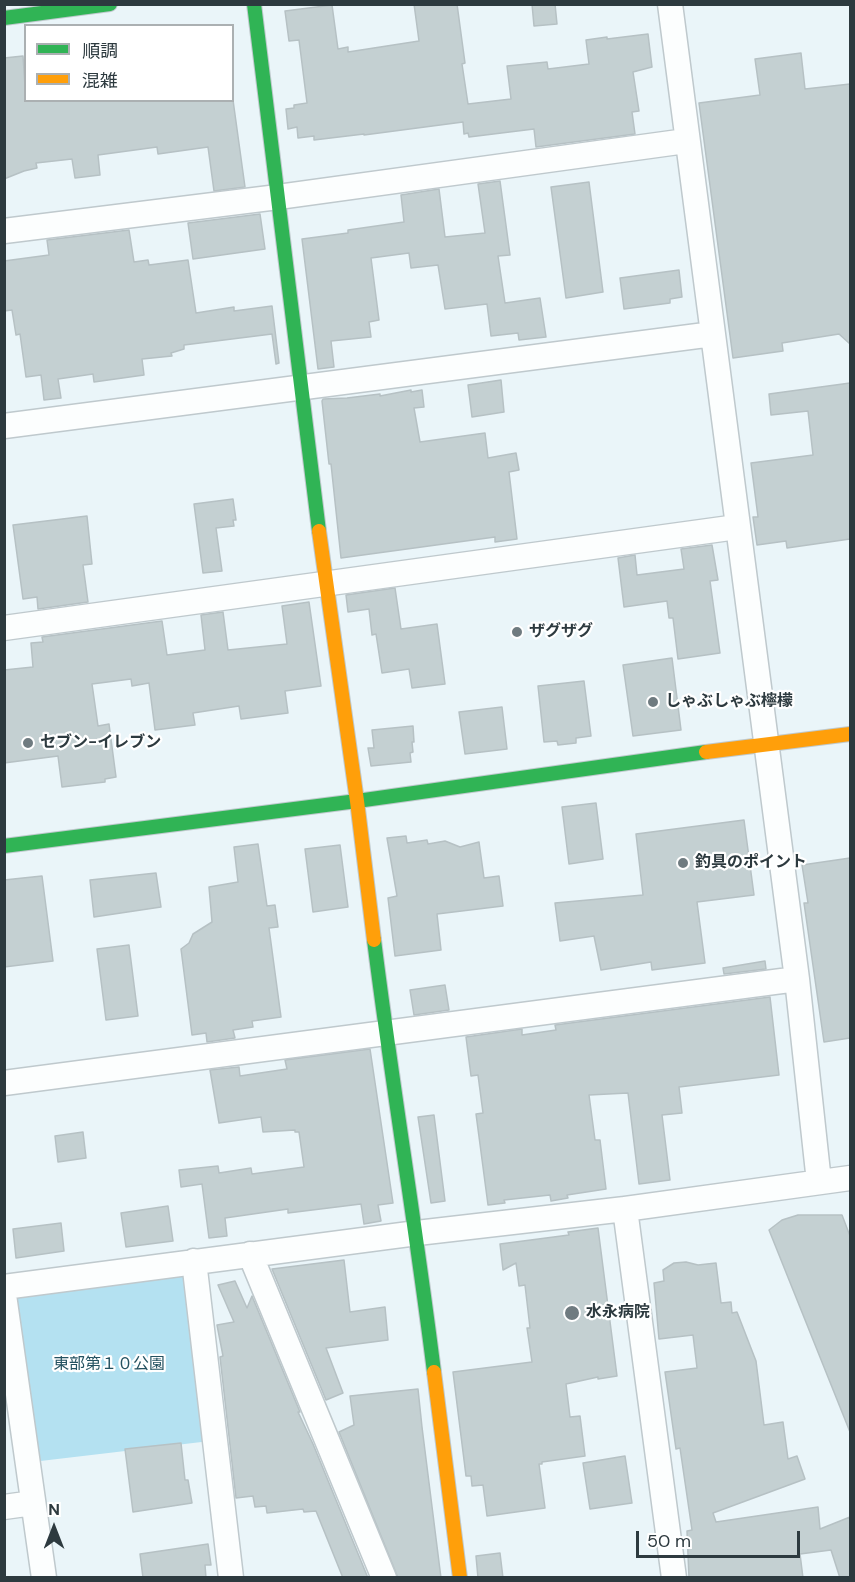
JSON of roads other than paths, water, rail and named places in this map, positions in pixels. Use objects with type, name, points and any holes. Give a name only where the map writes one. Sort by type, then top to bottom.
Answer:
[{"type":"street","points":[[4,18],[110,4]]},
{"type":"street","points":[[254,4],[325,584],[357,801],[386,1033],[417,1233],[460,1578]]},
{"type":"street","points":[[670,4],[686,141],[797,979],[819,1182]]},
{"type":"street","points":[[4,231],[279,197],[686,141]]},
{"type":"street","points":[[4,426],[713,334]]},
{"type":"street","points":[[4,628],[737,527]]},
{"type":"street","points":[[4,846],[357,801],[766,743],[850,734]]},
{"type":"street","points":[[4,1083],[797,979]]},
{"type":"street","points":[[4,1287],[194,1261],[625,1209],[850,1178]]},
{"type":"street","points":[[625,1209],[674,1578]]},
{"type":"street","points":[[250,1254],[384,1578]]},
{"type":"street","points":[[194,1261],[231,1578]]},
{"type":"street","points":[[4,1295],[44,1578]]},
{"type":"street","points":[[4,1507],[33,1503]]},
{"type":"place","name":"ザグザグ","points":[[517,632]]},
{"type":"place","name":"しゃぶしゃぶ檸檬","points":[[653,702]]},
{"type":"place","name":"セブン-イレブン","points":[[28,743]]},
{"type":"place","name":"釣具のポイント","points":[[683,863]]},
{"type":"place","name":"水永病院","points":[[572,1313]]},
{"type":"park label","name":"東部第１０公園","points":[[109,1365]]}]
